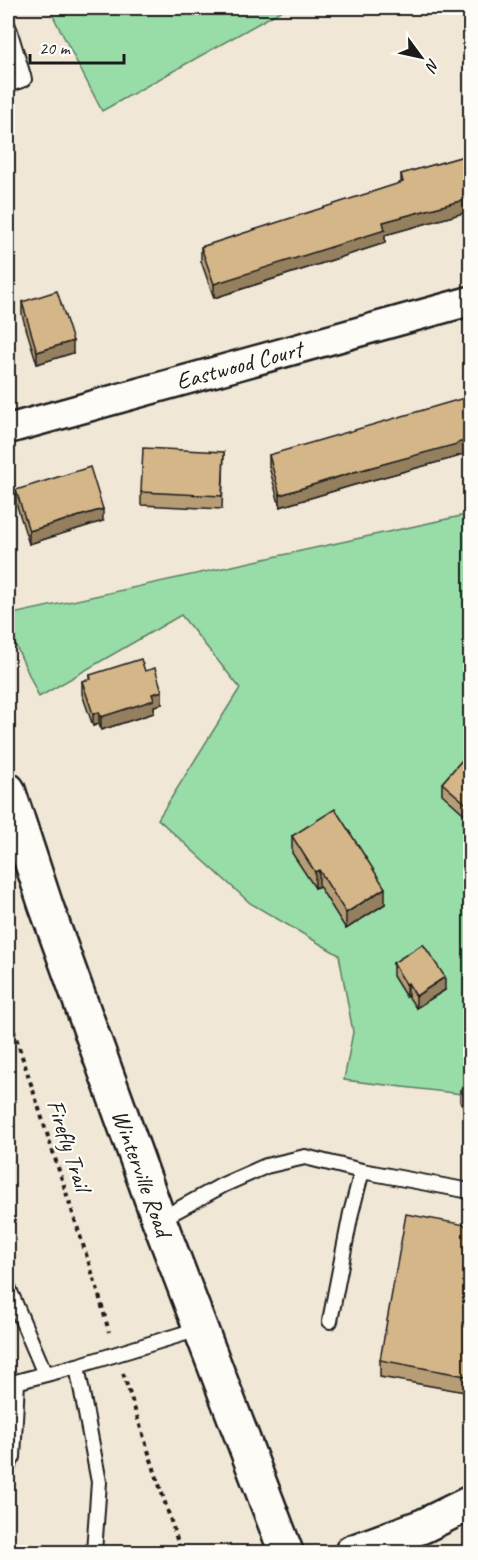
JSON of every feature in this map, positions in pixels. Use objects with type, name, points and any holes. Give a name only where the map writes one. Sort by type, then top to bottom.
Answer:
[{"type":"street","name":"Eastwood Court","points":[[8,429],[471,301]]},
{"type":"street","name":"Winterville Road","points":[[8,790],[13,826],[46,906],[159,1220],[286,1552]]},
{"type":"street","points":[[352,1552],[423,1526],[471,1503]]},
{"type":"lane","points":[[8,26],[24,78],[8,84]]},
{"type":"lane","points":[[159,1220],[223,1185],[266,1166],[305,1157],[362,1171],[471,1191]]},
{"type":"lane","points":[[330,1322],[351,1213],[362,1171]]},
{"type":"lane","points":[[8,1287],[45,1374]]},
{"type":"lane","points":[[8,1466],[13,1457],[12,1383],[200,1329]]},
{"type":"lane","points":[[77,1366],[99,1482],[94,1552]]},
{"type":"path","name":"Firefly Trail","points":[[8,1013],[97,1288]]},
{"type":"path","points":[[129,1389],[181,1552]]},
{"type":"green space","points":[[49,8],[286,8],[102,111]]},
{"type":"green space","points":[[470,514],[470,1095],[344,1080],[353,1032],[339,955],[250,903],[158,819],[240,688],[181,615],[39,697],[8,628],[8,615]]},
{"type":"building","points":[[471,154],[471,198],[383,222],[385,230],[214,284],[201,247],[403,182],[401,174]]},
{"type":"building","points":[[57,291],[73,341],[37,352],[22,302]]},
{"type":"building","points":[[471,396],[471,439],[280,495],[269,455]]},
{"type":"building","points":[[143,448],[224,452],[222,496],[141,492]]},
{"type":"building","points":[[90,467],[103,509],[29,531],[16,490]]},
{"type":"building","points":[[141,659],[145,671],[155,668],[162,691],[152,694],[154,700],[101,717],[99,712],[93,714],[82,681],[91,679],[90,675]]},
{"type":"building","points":[[471,750],[471,808],[442,783]]},
{"type":"building","points":[[335,809],[385,888],[346,913],[319,870],[315,872],[292,836]]},
{"type":"building","points":[[423,944],[445,977],[416,996],[393,963]]},
{"type":"building","points":[[471,1081],[471,1105],[460,1090]]},
{"type":"building","points":[[406,1214],[471,1226],[471,1377],[380,1360]]}]
